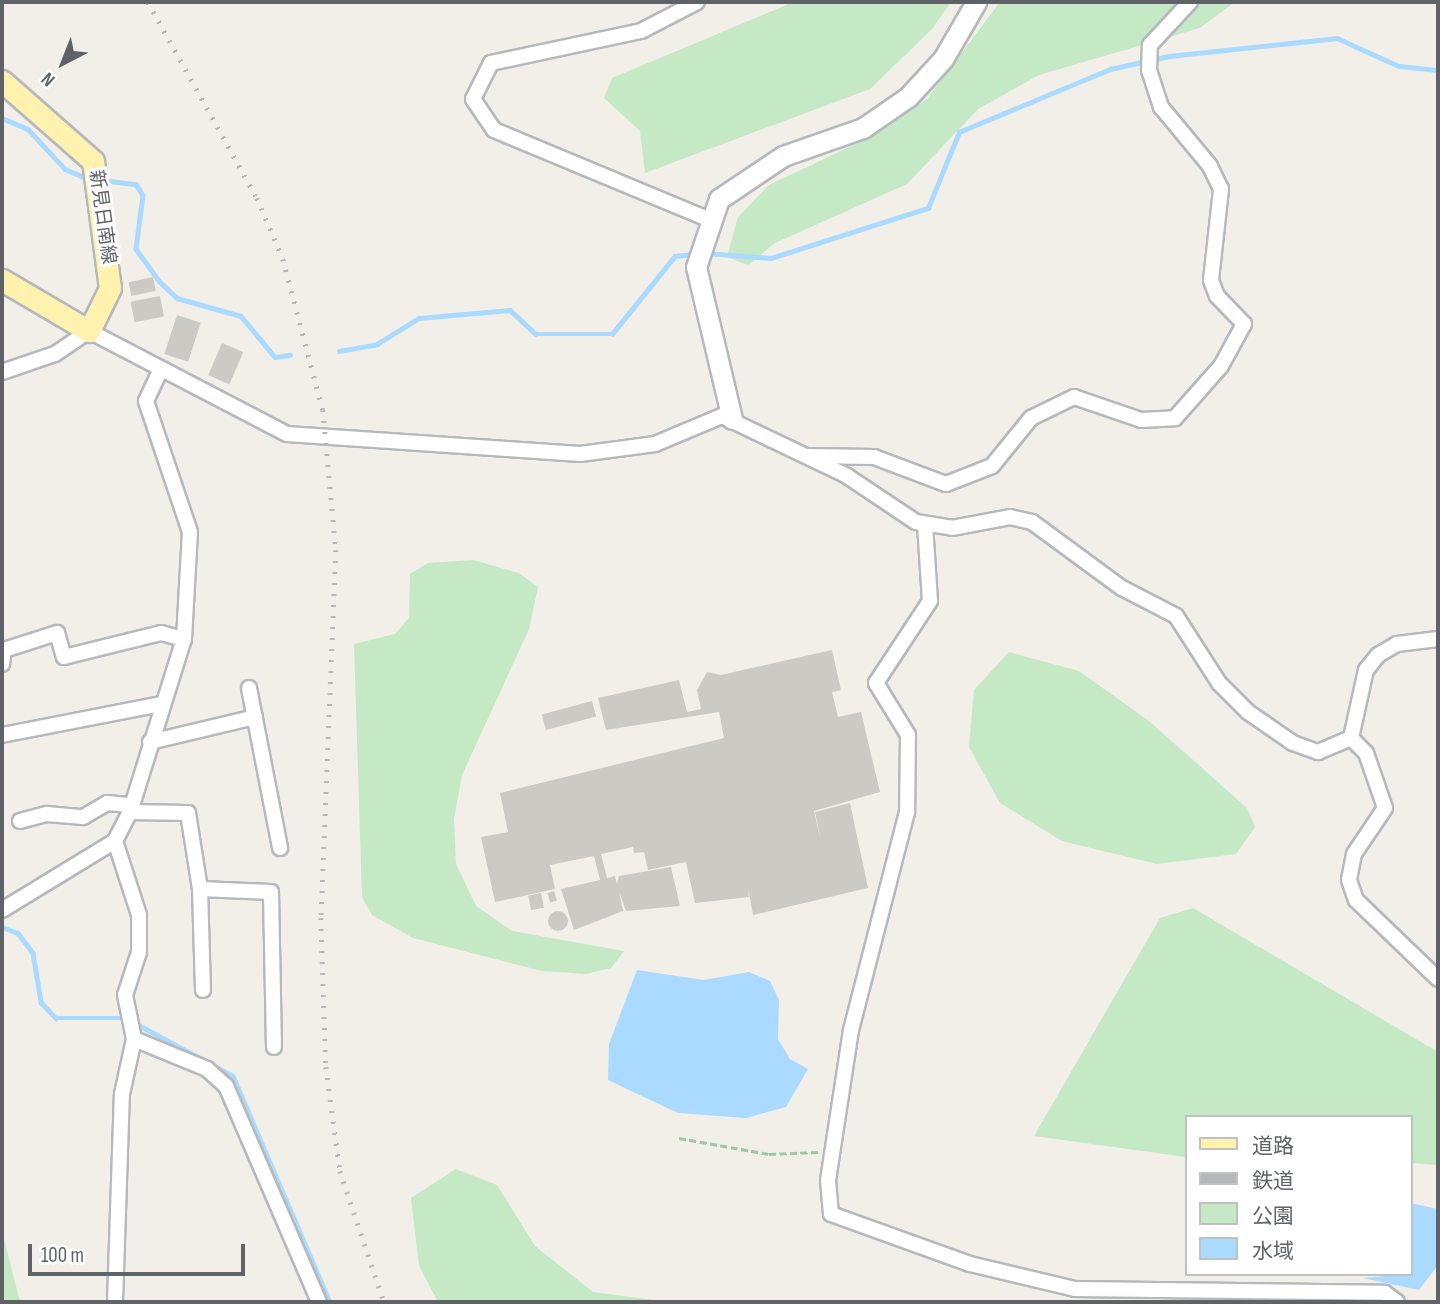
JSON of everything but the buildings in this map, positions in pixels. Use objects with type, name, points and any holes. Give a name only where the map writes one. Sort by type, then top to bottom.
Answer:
[{"type":"main road","name":"新見日南線","points":[[2,81],[82,146],[98,181],[110,288],[89,331]]},
{"type":"main road","points":[[2,280],[89,331]]},
{"type":"street","points":[[697,2],[641,31],[491,63],[473,99],[494,130],[708,219]]},
{"type":"street","points":[[732,419],[696,267],[708,219],[719,199],[783,156],[863,128],[908,97],[943,59],[976,2]]},
{"type":"street","points":[[807,456],[874,457],[946,484],[992,466],[1031,418],[1074,397],[1141,420],[1175,418],[1221,366],[1244,324],[1217,296],[1211,280],[1221,189],[1210,166],[1161,107],[1149,69],[1150,45],[1189,2]]},
{"type":"street","points":[[2,372],[55,354],[89,331],[160,371],[287,434],[580,454],[655,444],[722,416],[807,456],[925,524],[952,528],[1010,517],[1032,522],[1122,588],[1176,616],[1219,683],[1293,743],[1329,752],[1351,738],[1366,670],[1378,655],[1396,644],[1438,639]]},
{"type":"street","points":[[2,910],[115,841],[130,809],[184,639],[190,532],[146,401],[160,371]]},
{"type":"street","points":[[925,524],[930,601],[877,684],[908,735],[907,812],[850,1030],[832,1151],[831,1214],[970,1264],[1075,1289],[1385,1293],[1396,1302]]},
{"type":"street","points":[[2,664],[4,650],[57,633],[64,657],[161,633],[184,639]]},
{"type":"street","points":[[249,688],[280,848]]},
{"type":"street","points":[[2,735],[162,704]]},
{"type":"street","points":[[150,742],[255,717]]},
{"type":"street","points":[[1351,738],[1366,753],[1385,808],[1354,854],[1349,880],[1356,900],[1438,979]]},
{"type":"street","points":[[20,821],[47,814],[83,817],[107,803],[130,809],[188,813],[200,889],[203,990]]},
{"type":"street","points":[[115,841],[139,915],[139,952],[125,995],[131,1013],[133,1036],[122,1094],[115,1302]]},
{"type":"street","points":[[200,889],[271,892],[274,1047]]},
{"type":"street","points":[[133,1036],[206,1069],[226,1086],[319,1302]]},
{"type":"path","points":[[679,1138],[769,1154],[832,1151]]},
{"type":"green space","points":[[794,2],[951,2],[932,29],[870,89],[645,173],[640,131],[604,98],[612,78]]},
{"type":"green space","points":[[1000,2],[1235,2],[1200,28],[1039,75],[978,109],[907,184],[775,243],[748,265],[727,257],[738,217],[769,185],[879,133],[927,99]]},
{"type":"green space","points":[[473,560],[519,573],[538,587],[529,629],[462,775],[454,819],[456,864],[476,906],[512,931],[624,951],[611,968],[586,974],[542,971],[413,938],[372,915],[362,897],[354,644],[395,634],[409,618],[410,574],[428,563]]},
{"type":"green space","points":[[1009,652],[1079,671],[1149,721],[1247,808],[1255,827],[1236,854],[1157,864],[1062,841],[1000,803],[969,747],[974,690]]},
{"type":"green space","points":[[1193,908],[1438,1052],[1438,1165],[1412,1163],[1412,1115],[1184,1115],[1184,1157],[1034,1136],[1160,918]]},
{"type":"green space","points":[[456,1169],[497,1185],[535,1246],[593,1292],[668,1302],[438,1302],[419,1266],[411,1198]]},
{"type":"green space","points":[[2,1235],[5,1243],[20,1302],[2,1302]]},
{"type":"water","points":[[637,970],[704,980],[749,972],[770,981],[779,1000],[778,1039],[790,1059],[808,1069],[786,1107],[746,1118],[678,1113],[608,1080],[609,1044]]},
{"type":"water","points":[[1412,1203],[1438,1209],[1438,1265],[1419,1290],[1363,1278],[1412,1276]]},
{"type":"waterway","points":[[705,253],[771,258],[928,208],[959,132],[1110,69],[1169,56],[1337,38],[1399,66],[1438,70]]},
{"type":"waterway","points":[[2,118],[28,129],[65,169],[89,179]]},
{"type":"waterway","points":[[101,180],[136,184],[143,195],[136,249],[159,281],[177,298],[241,316],[275,357],[290,355]]},
{"type":"waterway","points":[[339,351],[377,344],[419,318],[510,310],[536,334],[612,334],[675,256],[693,254]]},
{"type":"waterway","points":[[2,927],[18,933],[33,953],[41,1002],[56,1018],[127,1018]]},
{"type":"waterway","points":[[135,1023],[233,1076],[330,1302]]},
{"type":"railway","points":[[148,2],[257,198],[283,259],[323,410],[336,550],[321,918],[326,1067],[340,1171],[384,1302]]}]
